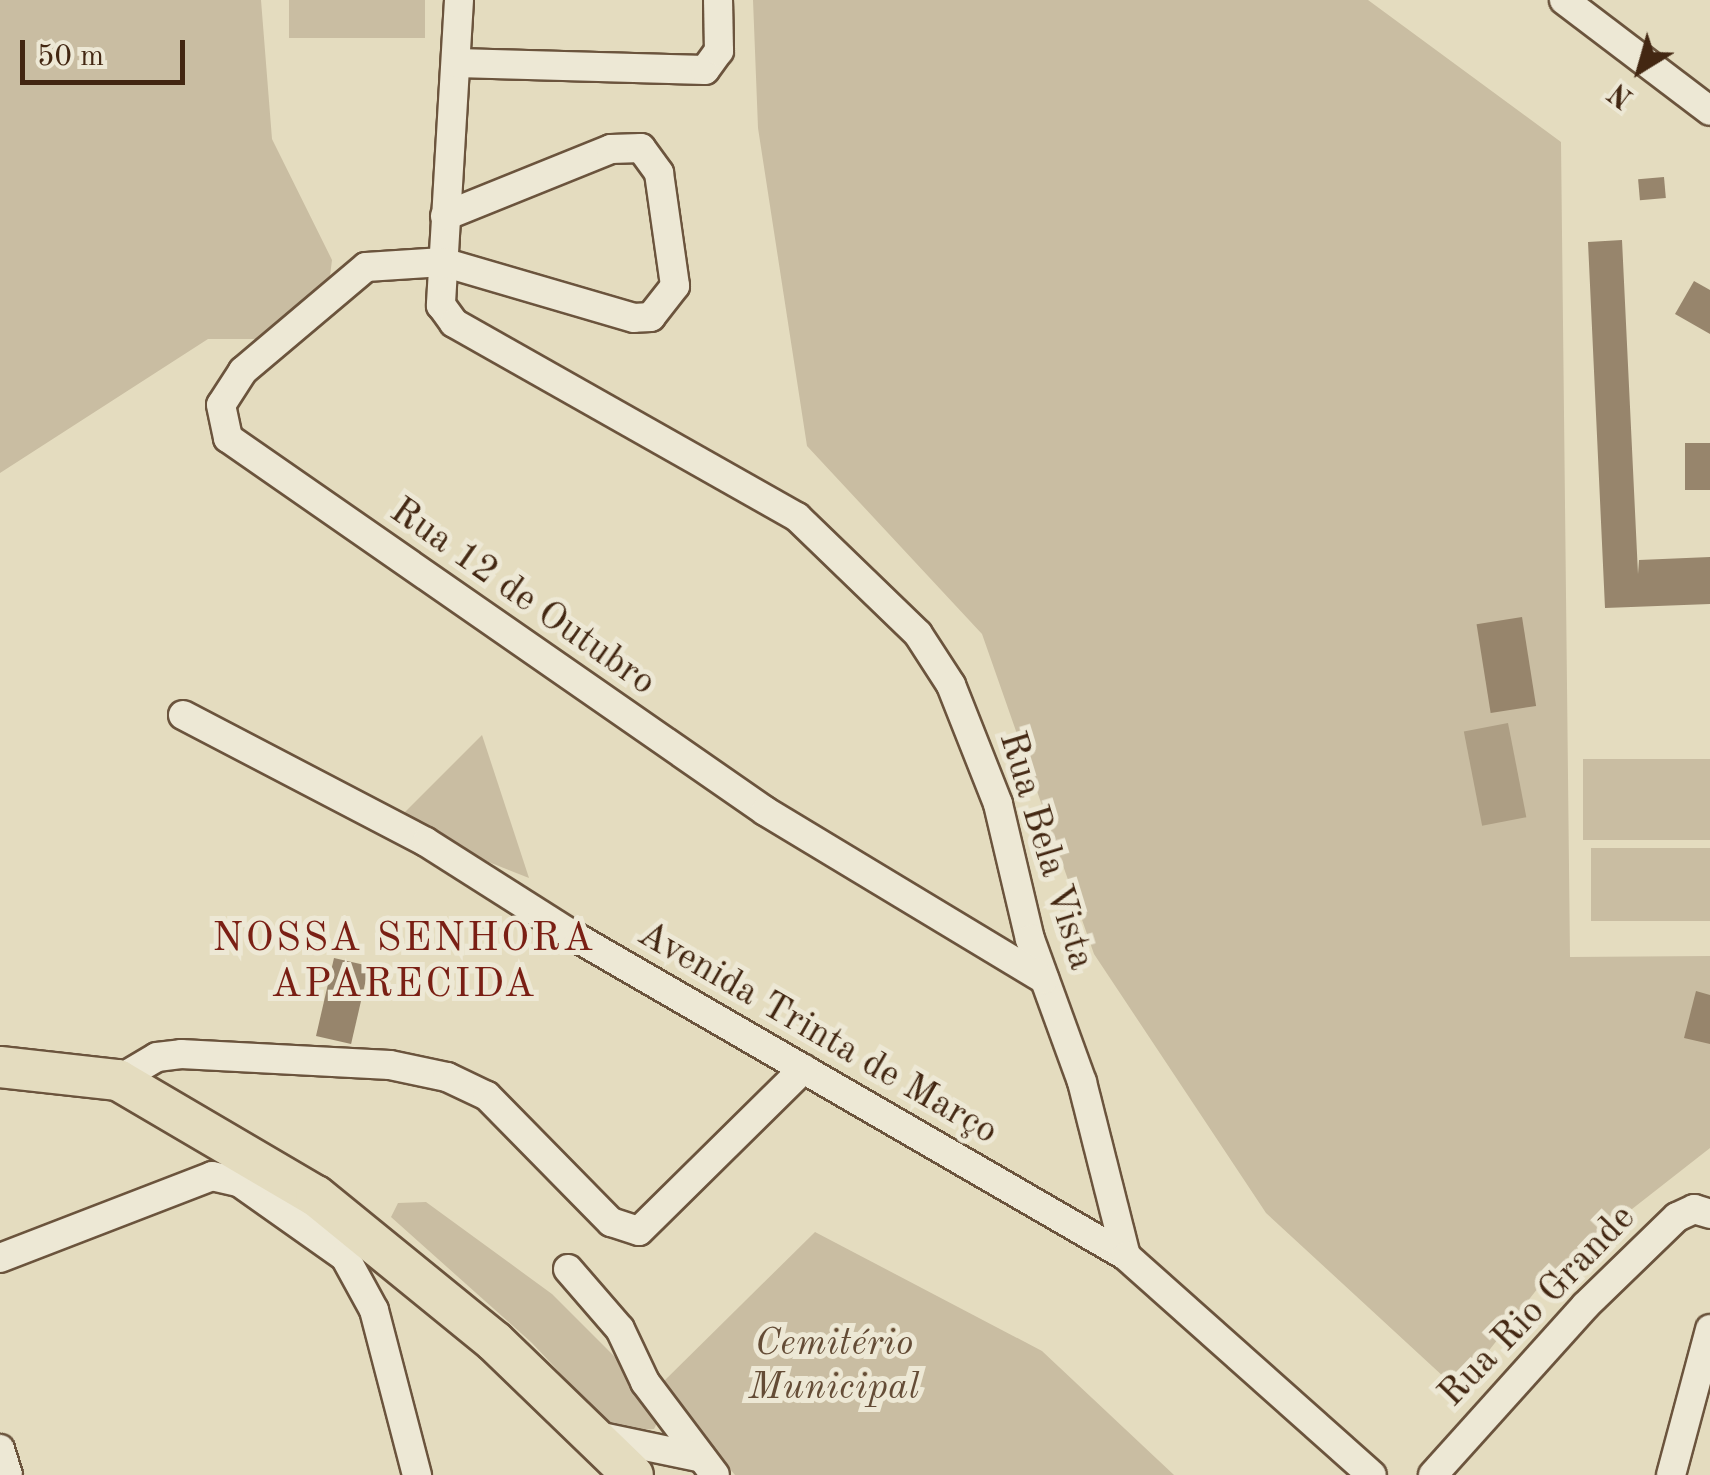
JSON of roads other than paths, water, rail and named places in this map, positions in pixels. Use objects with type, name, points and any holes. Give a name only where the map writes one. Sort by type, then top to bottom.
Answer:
[{"type":"highway","points":[[0,1067],[118,1080],[316,1196],[494,1341],[597,1436],[632,1475]]},
{"type":"street","points":[[442,262],[459,0]]},
{"type":"street","points":[[457,63],[692,72],[714,63],[719,51],[718,0]]},
{"type":"street","points":[[1564,0],[1710,110]]},
{"type":"street","name":"Rua 12 de Outubro","points":[[446,216],[611,149],[641,148],[659,174],[675,286],[651,317],[634,318],[442,262],[366,266],[350,275],[244,371],[221,405],[228,438],[765,811],[1044,980]]},
{"type":"street","name":"Rua Bela Vista","points":[[442,262],[441,305],[454,324],[797,518],[918,634],[951,684],[983,760],[1044,980],[1082,1082],[1126,1256]]},
{"type":"street","name":"Avenida Trinta de Março","points":[[184,715],[426,842],[803,1069],[1126,1256],[1372,1475]]},
{"type":"street","points":[[118,1080],[157,1056],[181,1054],[390,1065],[448,1077],[487,1096],[596,1209],[626,1230],[655,1222],[803,1069]]},
{"type":"street","points":[[0,1258],[212,1176],[239,1182],[274,1202],[345,1258],[374,1310],[417,1475]]},
{"type":"street","name":"Rua Rio Grande","points":[[1433,1475],[1585,1306],[1677,1217],[1709,1212]]},
{"type":"street","points":[[568,1269],[620,1328],[645,1382],[709,1466]]},
{"type":"street","points":[[1670,1475],[1710,1330]]},
{"type":"street","points":[[597,1436],[709,1466]]},
{"type":"street","points":[[0,1449],[8,1475]]},
{"type":"district","name":"NOSSA SENHORA APARECIDA","points":[[404,963]]},
{"type":"park label","name":"Cemitério Municipal","points":[[834,1367]]}]
